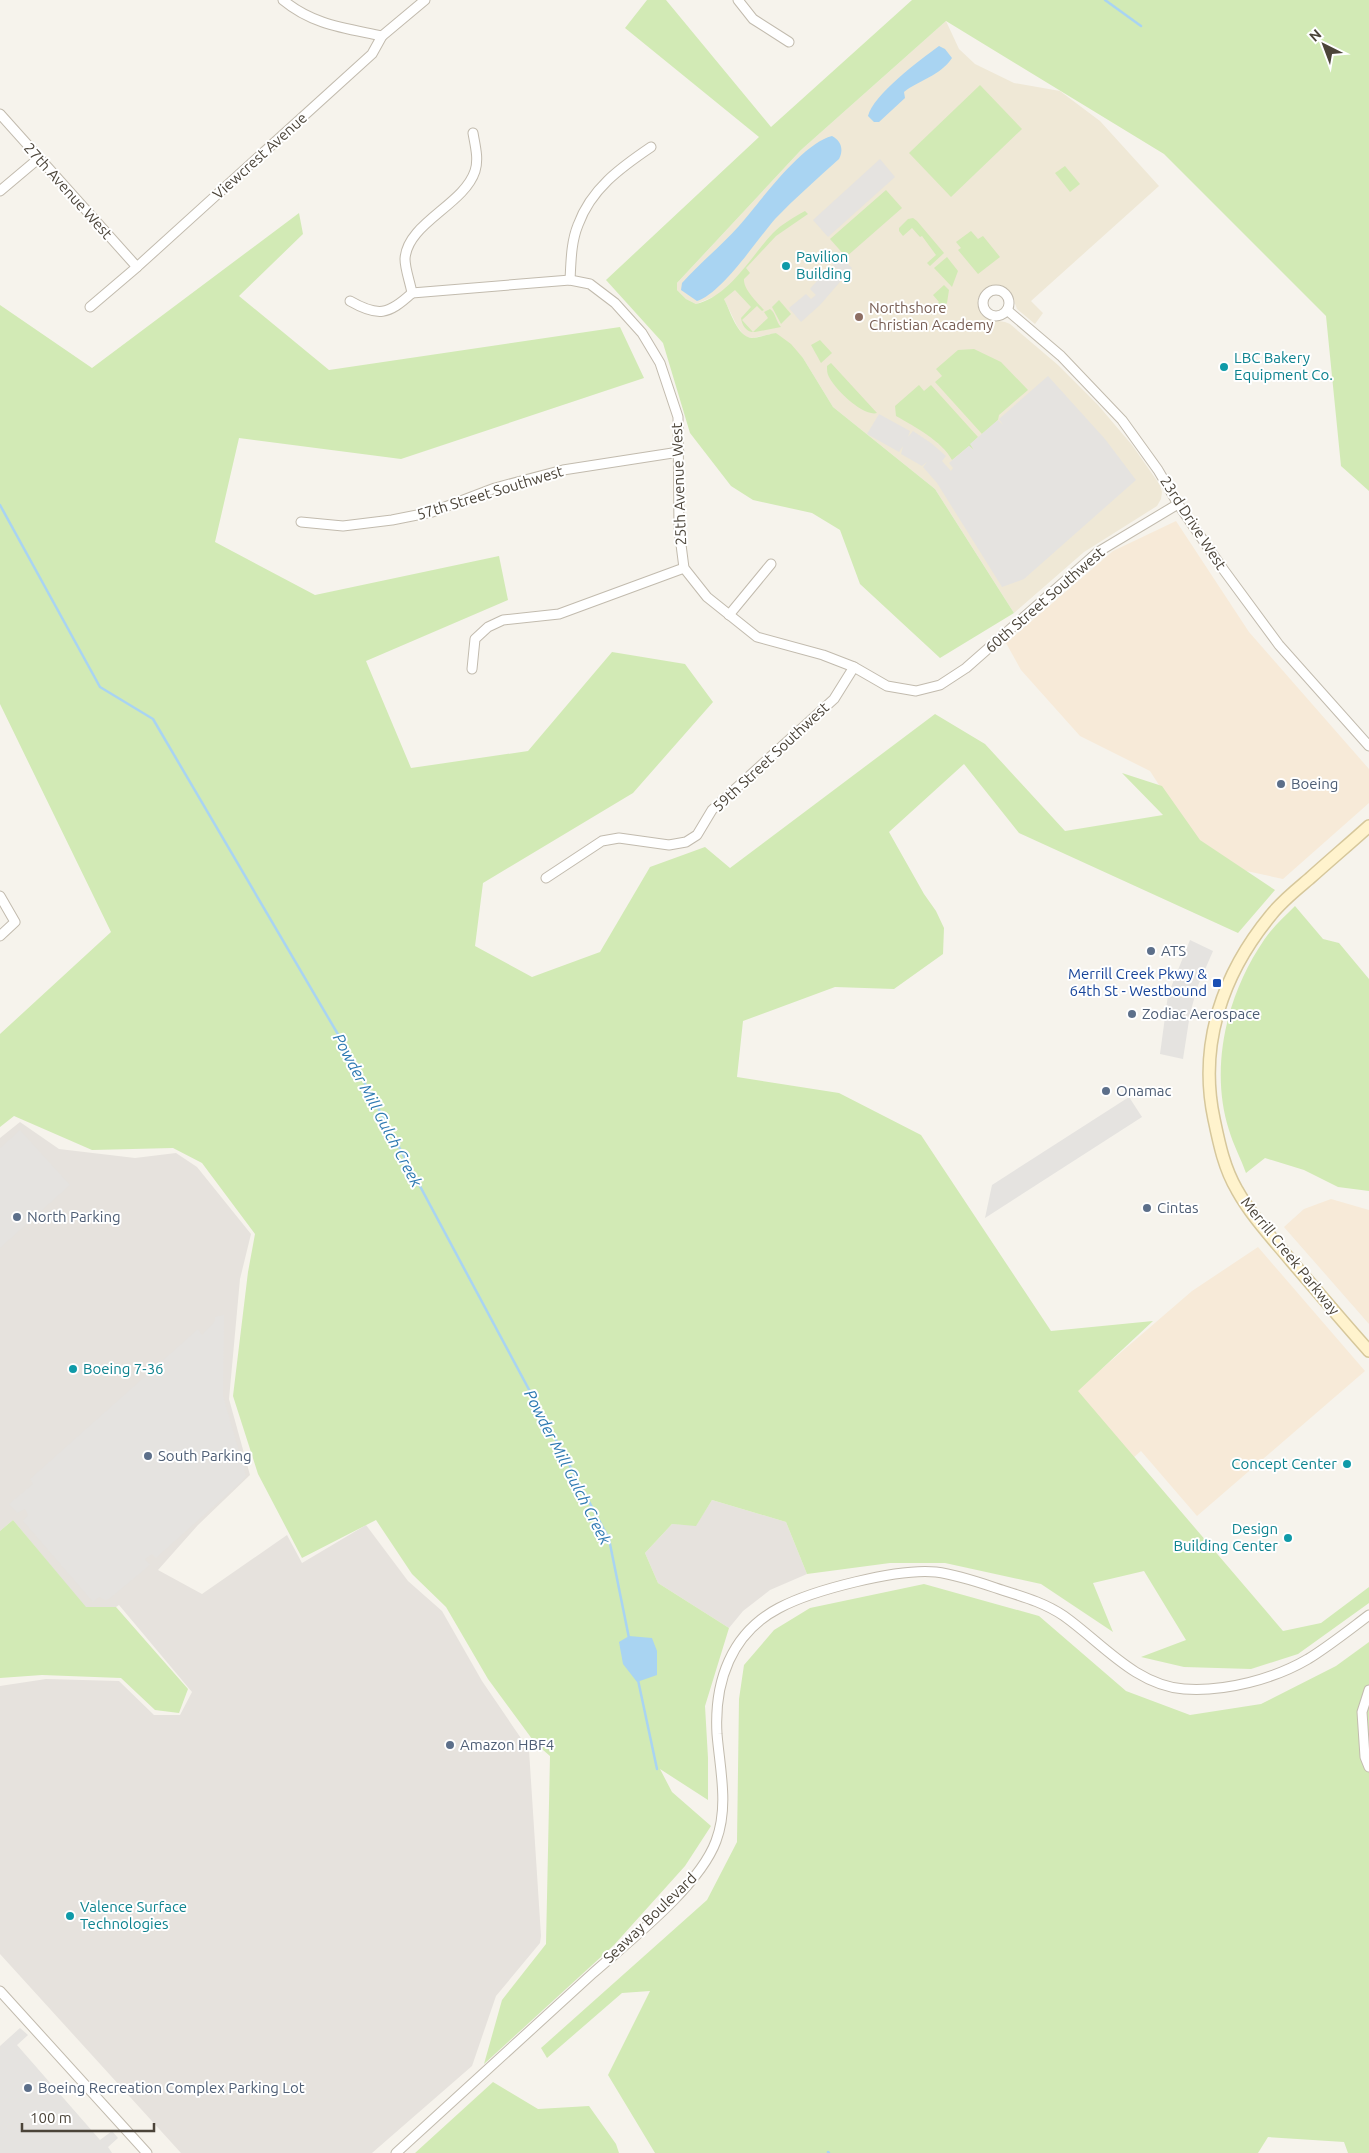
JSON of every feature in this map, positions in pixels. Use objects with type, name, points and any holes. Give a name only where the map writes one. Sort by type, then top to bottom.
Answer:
[{"type":"street","points":[[283,0],[299,13],[321,22],[382,36]]},
{"type":"street","name":"Viewcrest Avenue","points":[[90,307],[137,267],[372,54],[382,36],[425,0]]},
{"type":"street","points":[[738,0],[753,19],[788,42]]},
{"type":"street","name":"27th Avenue West","points":[[0,114],[38,159],[137,267]]},
{"type":"street","points":[[350,301],[367,311],[380,312],[396,307],[412,292],[405,258],[414,236],[468,186],[476,169],[476,154],[472,133]]},
{"type":"street","points":[[570,280],[577,226],[595,193],[619,168],[651,147]]},
{"type":"street","points":[[0,191],[38,159]]},
{"type":"street","name":"25th Avenue West","points":[[412,292],[570,280],[590,284],[615,303],[642,333],[660,363],[678,417],[679,529],[684,568]]},
{"type":"street","name":"23rd Drive West","points":[[1007,310],[1061,356],[1122,420],[1158,470],[1178,504],[1223,569],[1279,645],[1369,746]]},
{"type":"street","name":"57th Street Southwest","points":[[302,522],[343,526],[392,520],[432,512],[495,488],[563,470],[679,452]]},
{"type":"street","name":"60th Street Southwest","points":[[854,667],[887,686],[916,692],[940,685],[966,668],[1098,552],[1178,504]]},
{"type":"street","points":[[729,615],[771,564]]},
{"type":"street","points":[[472,669],[475,640],[488,627],[503,620],[559,614],[684,568],[707,597],[757,637],[854,667]]},
{"type":"street","name":"59th Street Southwest","points":[[546,878],[602,841],[619,838],[669,845],[686,842],[698,835],[712,810],[834,699],[854,667]]},
{"type":"street","name":"Merrill Creek Parkway","points":[[1369,826],[1272,914],[1253,938],[1221,997],[1214,1021],[1208,1079],[1211,1106],[1219,1143],[1236,1190],[1257,1221],[1369,1351]]},
{"type":"street","points":[[0,896],[15,922],[0,936]]},
{"type":"street","name":"Seaway Boulevard","points":[[396,2153],[692,1882],[707,1860],[716,1842],[721,1822],[723,1779],[717,1733],[719,1686],[729,1656],[743,1636],[759,1621],[775,1610],[798,1598],[826,1590],[896,1575],[937,1572],[964,1578],[1048,1606],[1067,1618],[1126,1666],[1155,1680],[1184,1689],[1212,1689],[1277,1674],[1309,1659],[1369,1615]]},
{"type":"street","points":[[1369,1690],[1362,1712],[1365,1757],[1369,1767]]},
{"type":"street","points":[[0,1992],[147,2153]]},
{"type":"shaded area","name":"Northshore Christian Academy","points":[[946,21],[959,49],[975,64],[1014,83],[1060,91],[1100,121],[1159,186],[1031,301],[1043,313],[1035,324],[1017,309],[1011,293],[1001,286],[988,286],[978,298],[979,309],[984,316],[1010,324],[1058,365],[1098,405],[1132,445],[1160,485],[1162,492],[1157,506],[1084,552],[1014,613],[935,489],[833,407],[803,358],[776,333],[753,338],[745,337],[737,326],[724,299],[713,297],[696,304],[686,299],[677,290],[677,283],[801,150]]},
{"type":"shaded area","points":[[880,159],[895,177],[828,237],[813,220]]},
{"type":"shaded area","points":[[839,256],[852,268],[820,305],[801,322],[789,308],[806,294],[811,299],[816,295],[810,289],[827,269],[834,273],[837,269],[832,264]]},
{"type":"shaded area","points":[[1048,376],[1105,439],[1136,480],[1024,579],[1002,587],[937,483],[923,467],[927,462],[922,466],[901,454],[903,446],[899,452],[867,434],[879,414],[910,431],[908,437],[913,431],[931,443],[946,456],[942,461],[951,471],[953,468],[949,463],[969,446],[974,450],[970,444],[998,420],[1003,425],[999,419]]},
{"type":"shaded area","points":[[1176,521],[1249,632],[1369,769],[1369,803],[1283,879],[1209,863],[1150,771],[1080,736],[1021,670],[1006,643],[1113,551]]},
{"type":"shaded area","points":[[1190,940],[1213,951],[1197,988],[1190,1014],[1183,1059],[1160,1054],[1168,995]]},
{"type":"shaded area","points":[[1129,1097],[1142,1117],[985,1218],[992,1185]]},
{"type":"shaded area","points":[[20,1122],[59,1149],[135,1158],[176,1153],[197,1167],[251,1234],[240,1279],[229,1399],[250,1475],[198,1525],[158,1570],[202,1594],[287,1535],[302,1563],[366,1525],[408,1581],[442,1611],[482,1681],[529,1750],[540,1943],[496,1996],[472,2066],[372,2153],[181,2153],[0,1954],[0,1686],[46,1679],[119,1681],[154,1715],[180,1715],[192,1692],[119,1605],[100,1609],[86,1608],[13,1520],[0,1531],[0,1138]]},
{"type":"shaded area","name":"North Parking","points":[[20,1130],[70,1185],[0,1248],[0,1148]]},
{"type":"shaded area","points":[[1331,1199],[1369,1210],[1369,1324],[1284,1227],[1304,1209]]},
{"type":"shaded area","points":[[1258,1247],[1365,1371],[1197,1516],[1141,1451],[1133,1458],[1076,1391],[1192,1291]]},
{"type":"shaded area","name":"South Parking","points":[[224,1315],[223,1396],[246,1476],[156,1558],[152,1554],[145,1559],[150,1565],[109,1599],[105,1600],[99,1597],[93,1602],[23,1521],[28,1515],[25,1509],[17,1513],[9,1504],[33,1484],[30,1479],[198,1329],[202,1335],[215,1321],[215,1317]]},
{"type":"shaded area","points":[[712,1500],[786,1522],[807,1574],[770,1590],[743,1611],[729,1628],[658,1583],[645,1553],[672,1524],[696,1525]]},
{"type":"shaded area","name":"Boeing Recreation Complex Parking Lot","points":[[20,2028],[28,2035],[17,2045],[100,2140],[112,2131],[118,2138],[108,2147],[112,2153],[0,2153],[0,2046]]},
{"type":"green space","points":[[647,0],[666,0],[771,127],[912,0],[1369,0],[1369,491],[1341,466],[1326,316],[1164,154],[946,21],[801,150],[677,283],[677,290],[686,299],[696,304],[708,300],[730,284],[777,230],[805,211],[808,214],[776,236],[746,268],[750,273],[744,279],[744,283],[751,295],[764,310],[762,311],[757,306],[742,320],[753,332],[747,330],[742,324],[741,318],[751,307],[735,290],[724,299],[742,333],[752,338],[776,333],[791,344],[803,358],[833,407],[935,489],[1014,613],[940,658],[860,584],[840,530],[812,513],[753,500],[731,486],[690,433],[663,343],[606,280],[759,137],[625,28]]},
{"type":"green space","points":[[980,85],[1022,129],[951,197],[909,153]]},
{"type":"green space","points":[[1065,166],[1080,184],[1070,192],[1055,173]]},
{"type":"green space","points":[[886,190],[902,208],[846,257],[830,239]]},
{"type":"green space","points":[[299,213],[303,234],[239,296],[329,370],[620,327],[644,378],[401,459],[239,438],[215,542],[315,595],[499,556],[508,600],[366,661],[411,768],[528,751],[612,652],[685,664],[713,702],[633,793],[483,883],[475,946],[532,977],[600,952],[650,867],[705,847],[730,868],[935,714],[985,744],[1065,831],[1163,815],[1122,773],[1162,786],[1200,840],[1275,890],[1238,933],[1019,833],[964,764],[889,832],[924,894],[936,911],[944,928],[943,954],[894,989],[835,987],[743,1021],[737,1077],[839,1093],[921,1135],[1051,1331],[1153,1321],[1078,1391],[1283,1631],[1321,1623],[1369,1587],[1369,1603],[1298,1654],[1251,1669],[1184,1667],[1141,1657],[1186,1640],[1144,1571],[1093,1583],[1113,1632],[1041,1584],[945,1563],[890,1563],[807,1574],[786,1522],[712,1500],[696,1526],[672,1524],[645,1553],[658,1583],[729,1628],[705,1706],[708,1800],[660,1769],[672,1792],[711,1826],[685,1866],[614,1945],[484,2064],[502,2000],[546,1944],[550,1756],[535,1743],[488,1679],[446,1607],[412,1574],[376,1520],[302,1558],[258,1474],[233,1396],[248,1272],[255,1234],[202,1163],[173,1148],[92,1150],[14,1116],[0,1127],[0,1034],[111,932],[0,704],[0,305],[92,368]]},
{"type":"green space","points":[[913,218],[917,221],[944,253],[930,266],[927,263],[936,255],[922,236],[920,237],[912,228],[903,236],[899,231],[899,228],[908,219]]},
{"type":"green space","points":[[971,231],[978,239],[983,236],[1000,257],[978,274],[958,250],[961,248],[956,242]]},
{"type":"green space","points":[[947,257],[958,271],[952,287],[934,268]]},
{"type":"green space","points":[[944,285],[949,290],[947,303],[941,310],[936,305],[939,302],[933,295]]},
{"type":"green space","points":[[779,300],[791,314],[781,324],[772,307]]},
{"type":"green space","points":[[770,309],[781,327],[753,332],[768,318],[764,312]]},
{"type":"green space","points":[[820,340],[832,353],[821,363],[811,345]]},
{"type":"green space","points":[[974,349],[1001,362],[1028,390],[999,415],[998,420],[982,434],[935,382],[942,376],[936,369],[958,350]]},
{"type":"green space","points":[[831,363],[877,413],[864,411],[857,407],[837,388],[827,373],[827,366]]},
{"type":"green space","points":[[919,385],[924,391],[931,385],[978,437],[971,444],[974,450],[969,446],[952,460],[948,453],[935,441],[896,416],[895,406]]},
{"type":"green space","points":[[1295,906],[1323,939],[1339,943],[1369,979],[1369,1191],[1338,1187],[1304,1170],[1265,1158],[1246,1173],[1229,1130],[1223,1106],[1221,1081],[1225,1032],[1231,1007],[1251,961],[1264,940]]},
{"type":"green space","points":[[13,1520],[86,1607],[116,1607],[188,1689],[179,1713],[155,1710],[121,1678],[42,1675],[0,1678],[0,1531]]},
{"type":"green space","points":[[924,1584],[1039,1616],[1126,1691],[1190,1715],[1261,1704],[1336,1666],[1369,1642],[1369,2153],[1348,2153],[1344,2142],[1268,2137],[1258,2153],[655,2153],[608,2075],[650,1991],[622,1993],[547,2058],[541,2048],[707,1900],[737,1842],[739,1699],[744,1665],[774,1630],[810,1608]]},
{"type":"green space","points":[[493,2082],[538,2109],[589,2106],[616,2144],[619,2153],[415,2153]]},
{"type":"water","points":[[939,46],[945,49],[952,58],[947,64],[935,74],[904,92],[905,98],[879,122],[874,122],[868,116],[879,98],[899,78]]},
{"type":"water","points":[[832,136],[838,140],[841,146],[839,159],[775,219],[728,277],[707,296],[697,301],[681,290],[682,283],[739,226],[794,162],[820,141]]},
{"type":"water","points":[[629,1636],[652,1638],[657,1651],[657,1675],[637,1682],[623,1664],[619,1642]]},
{"type":"waterway","points":[[1105,0],[1141,26]]},
{"type":"waterway","name":"Powder Mill Gulch Creek","points":[[0,505],[100,687],[153,719],[346,1048],[609,1539],[629,1638]]},
{"type":"waterway","name":"Powder Mill Gulch Creek","points":[[638,1680],[657,1769]]},
{"type":"place","name":"Pavilion Building","points":[[786,266]]},
{"type":"place","name":"Northshore Christian Academy","points":[[859,317]]},
{"type":"place","name":"LBC Bakery Equipment Co.","points":[[1224,367]]},
{"type":"place","name":"Boeing","points":[[1281,784]]},
{"type":"place","name":"ATS","points":[[1151,951]]},
{"type":"place","name":"Merrill Creek Pkwy & 64th St - Westbound","points":[[1217,983]]},
{"type":"place","name":"Zodiac Aerospace","points":[[1132,1014]]},
{"type":"place","name":"Onamac","points":[[1106,1091]]},
{"type":"place","name":"Cintas","points":[[1147,1208]]},
{"type":"place","name":"North Parking","points":[[17,1217]]},
{"type":"place","name":"Boeing 7-36","points":[[73,1369]]},
{"type":"place","name":"South Parking","points":[[148,1456]]},
{"type":"place","name":"Concept Center","points":[[1347,1464]]},
{"type":"place","name":"Design Building Center","points":[[1288,1538]]},
{"type":"place","name":"Amazon HBF4","points":[[450,1745]]},
{"type":"place","name":"Valence Surface Technologies","points":[[70,1916]]},
{"type":"place","name":"Boeing Recreation Complex Parking Lot","points":[[28,2088]]}]
